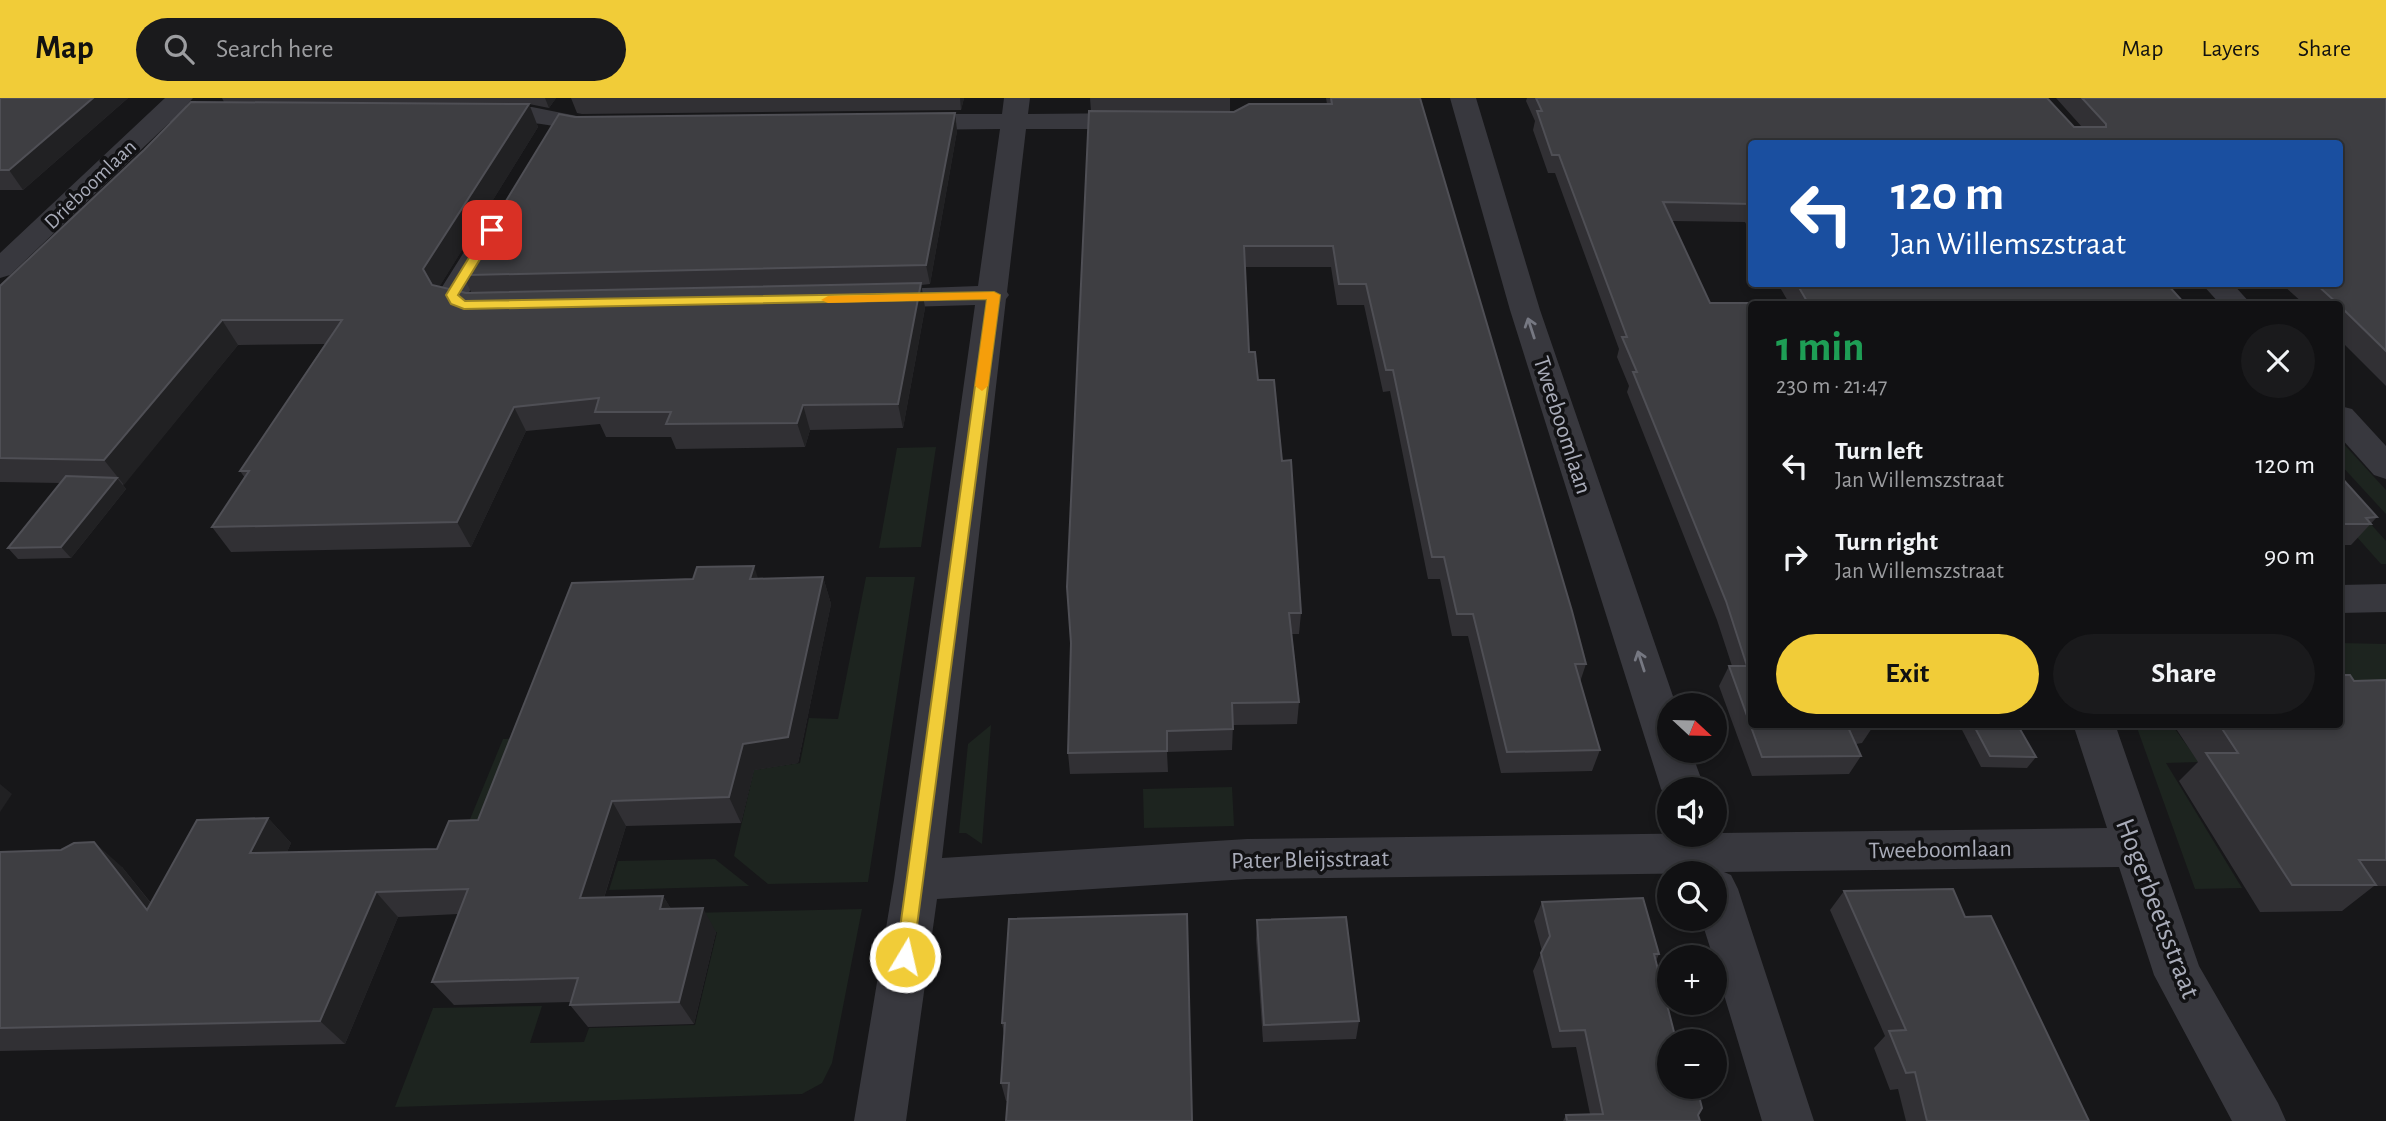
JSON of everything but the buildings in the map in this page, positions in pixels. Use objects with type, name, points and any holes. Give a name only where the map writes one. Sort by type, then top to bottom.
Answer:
[{"type":"street","name":"Tweeboomlaan","points":[[1463,98],[1525,310],[1657,711]]},
{"type":"street","points":[[172,106],[260,114]]},
{"type":"street","name":"Drieboomlaan","points":[[0,270],[172,106]]},
{"type":"street","points":[[885,122],[1016,109],[1162,122]]},
{"type":"street","points":[[880,1121],[917,880],[1016,109]]},
{"type":"street","points":[[454,115],[532,115],[582,125],[637,124]]},
{"type":"street","points":[[505,208],[452,295],[464,305],[519,306]]},
{"type":"street","points":[[2220,287],[2233,301]]},
{"type":"street","points":[[846,299],[994,295]]},
{"type":"street","points":[[2343,420],[2386,467]]},
{"type":"street","points":[[2343,599],[2386,598]]},
{"type":"street","name":"Hogerbeetsstraat","points":[[2095,728],[2178,975],[2260,1121]]},
{"type":"street","name":"Tweeboomlaan","points":[[1727,861],[2134,847]]},
{"type":"street","name":"Pater Bleijsstraat","points":[[917,880],[1247,859],[1657,862]]},
{"type":"street","points":[[1727,926],[1788,1121]]},
{"type":"shaded area","points":[[2343,443],[2386,490],[2386,514],[2343,467]]},
{"type":"shaded area","points":[[936,447],[921,547],[879,548],[897,448]]},
{"type":"shaded area","points":[[2343,493],[2386,541],[2386,564],[2381,564],[2343,521]]},
{"type":"shaded area","points":[[866,577],[915,577],[868,882],[768,884],[734,856],[754,770],[800,763],[809,718],[838,719]]},
{"type":"shaded area","points":[[2343,643],[2386,644],[2386,682],[2343,682]]},
{"type":"shaded area","points":[[991,725],[982,844],[966,833],[959,833],[968,744]]},
{"type":"shaded area","points":[[2137,728],[2174,728],[2199,762],[2166,763],[2242,888],[2195,889]]},
{"type":"shaded area","points":[[538,738],[503,828],[466,829],[503,739]]},
{"type":"shaded area","points":[[1232,787],[1234,826],[1144,828],[1143,789]]},
{"type":"shaded area","points":[[715,859],[749,886],[609,890],[618,861]]},
{"type":"shaded area","points":[[862,909],[832,1063],[822,1083],[802,1094],[395,1107],[433,1008],[542,1006],[530,1043],[584,1042],[589,1028],[695,1025],[717,932],[676,932],[600,915]]},
{"type":"slow traffic","points":[[828,300],[994,295],[982,386]]},
{"type":"route","points":[[492,230],[452,295],[464,305],[994,295],[905,957]]}]
